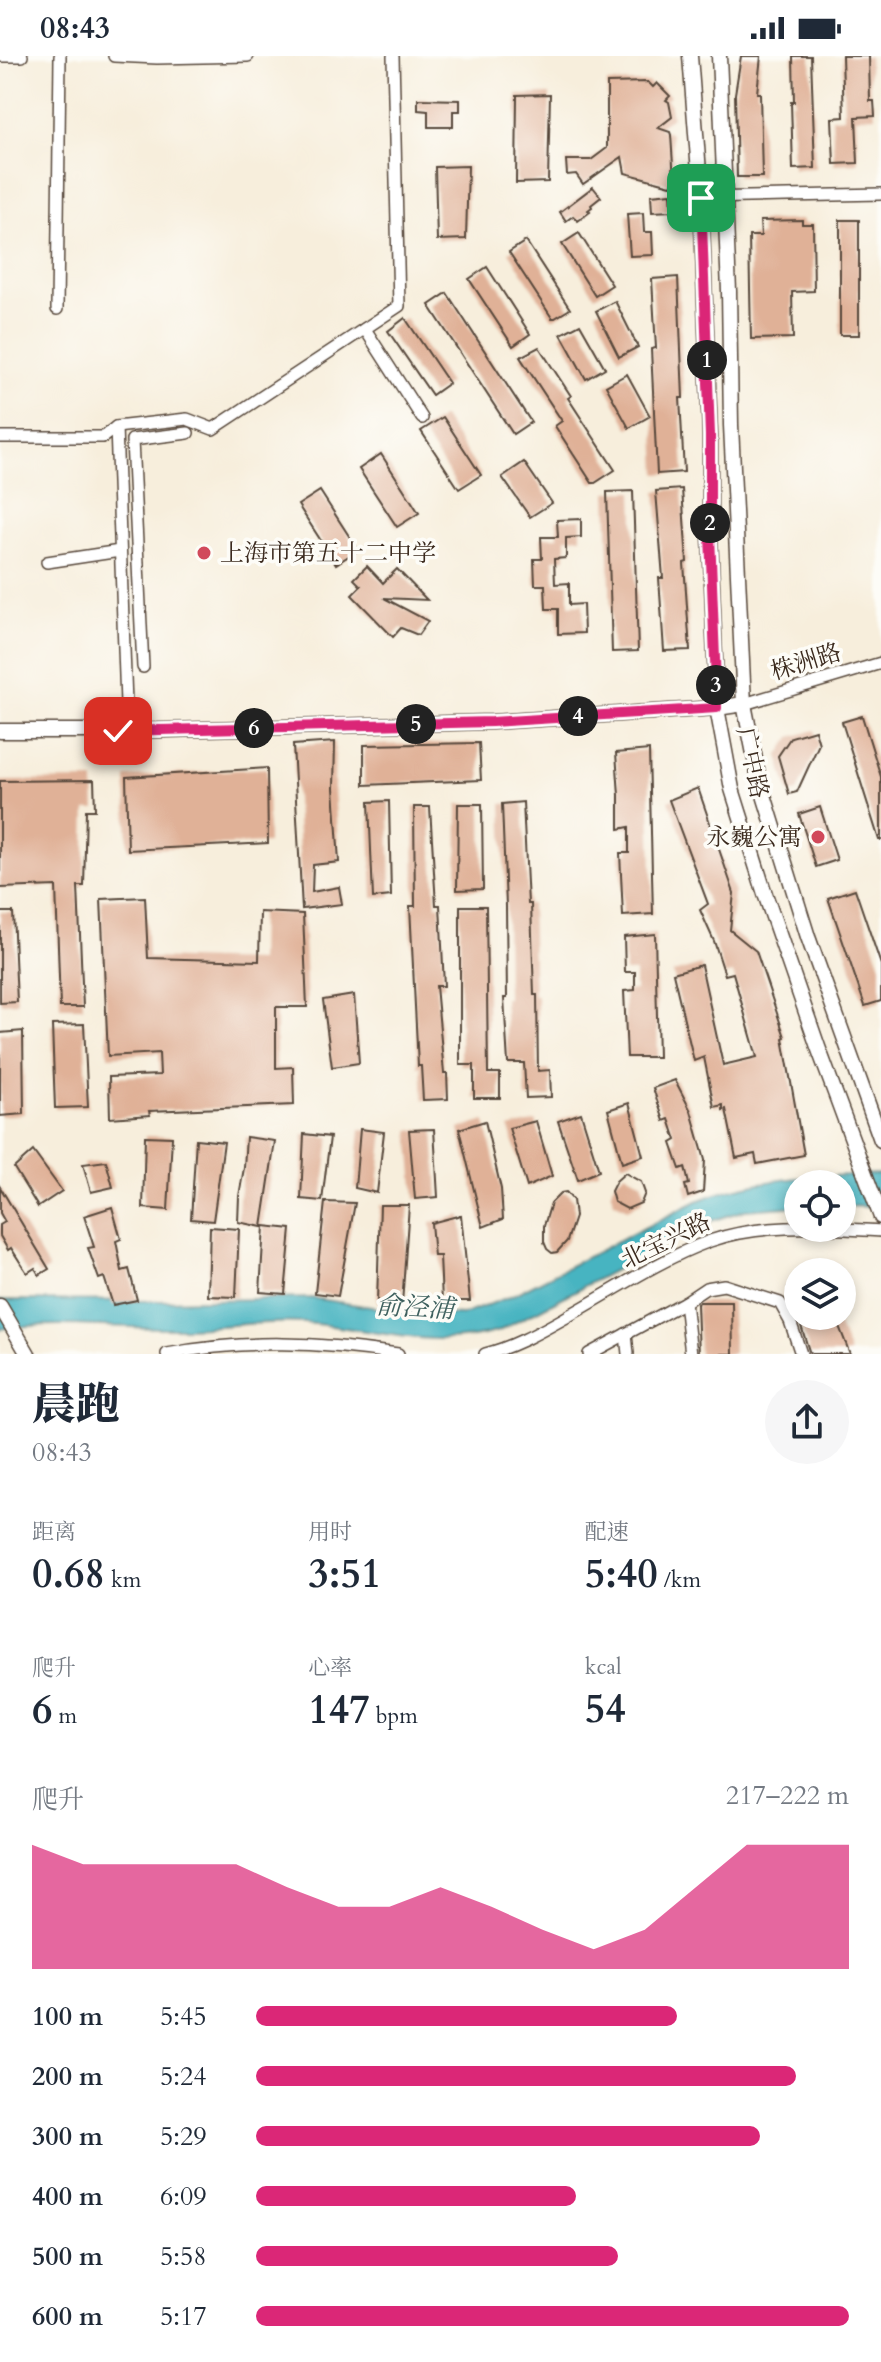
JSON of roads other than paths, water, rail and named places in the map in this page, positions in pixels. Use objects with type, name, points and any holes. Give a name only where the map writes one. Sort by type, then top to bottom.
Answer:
[{"type":"main road","name":"广中路","points":[[690,56],[701,198],[717,708],[732,789],[760,879],[879,1212]]},
{"type":"main road","name":"广中路","points":[[719,56],[744,704],[759,779],[795,894],[881,1140]]},
{"type":"main road","points":[[0,731],[492,722],[744,704]]},
{"type":"main road","points":[[0,1306],[28,1354]]},
{"type":"street","points":[[0,56],[22,56]]},
{"type":"street","points":[[57,309],[60,56]]},
{"type":"street","points":[[114,56],[248,56]]},
{"type":"street","points":[[0,437],[103,437],[116,427],[187,419],[213,429],[399,306],[393,56]]},
{"type":"street","points":[[708,56],[719,56]]},
{"type":"street","points":[[701,198],[881,194]]},
{"type":"street","points":[[365,329],[422,418]]},
{"type":"street","points":[[116,427],[127,731]]},
{"type":"street","points":[[143,667],[132,440],[188,433]]},
{"type":"street","points":[[47,562],[120,551]]},
{"type":"street","points":[[122,585],[139,584]]},
{"type":"street","name":"株洲路","points":[[744,704],[881,663]]},
{"type":"street","name":"北宝兴路","points":[[486,1354],[534,1335],[674,1258],[721,1237],[780,1228],[881,1231]]},
{"type":"street","points":[[589,1354],[706,1288],[724,1285],[780,1303],[801,1354]]},
{"type":"street","points":[[685,1302],[691,1354]]},
{"type":"street","points":[[626,1334],[628,1354]]},
{"type":"street","points":[[167,1354],[304,1343],[398,1354]]},
{"type":"water","points":[[881,1174],[881,1207],[856,1206],[856,1175]]},
{"type":"water","points":[[784,1180],[784,1207],[745,1210],[702,1224],[499,1331],[475,1337],[426,1339],[290,1322],[183,1328],[68,1325],[0,1329],[0,1300],[311,1298],[411,1313],[462,1315],[509,1297],[697,1201]]},
{"type":"place","name":"上海市第五十二中学","points":[[204,553]]},
{"type":"place","name":"永巍公寓","points":[[818,837]]},
{"type":"water label","name":"俞泾浦","points":[[415,1307]]}]
